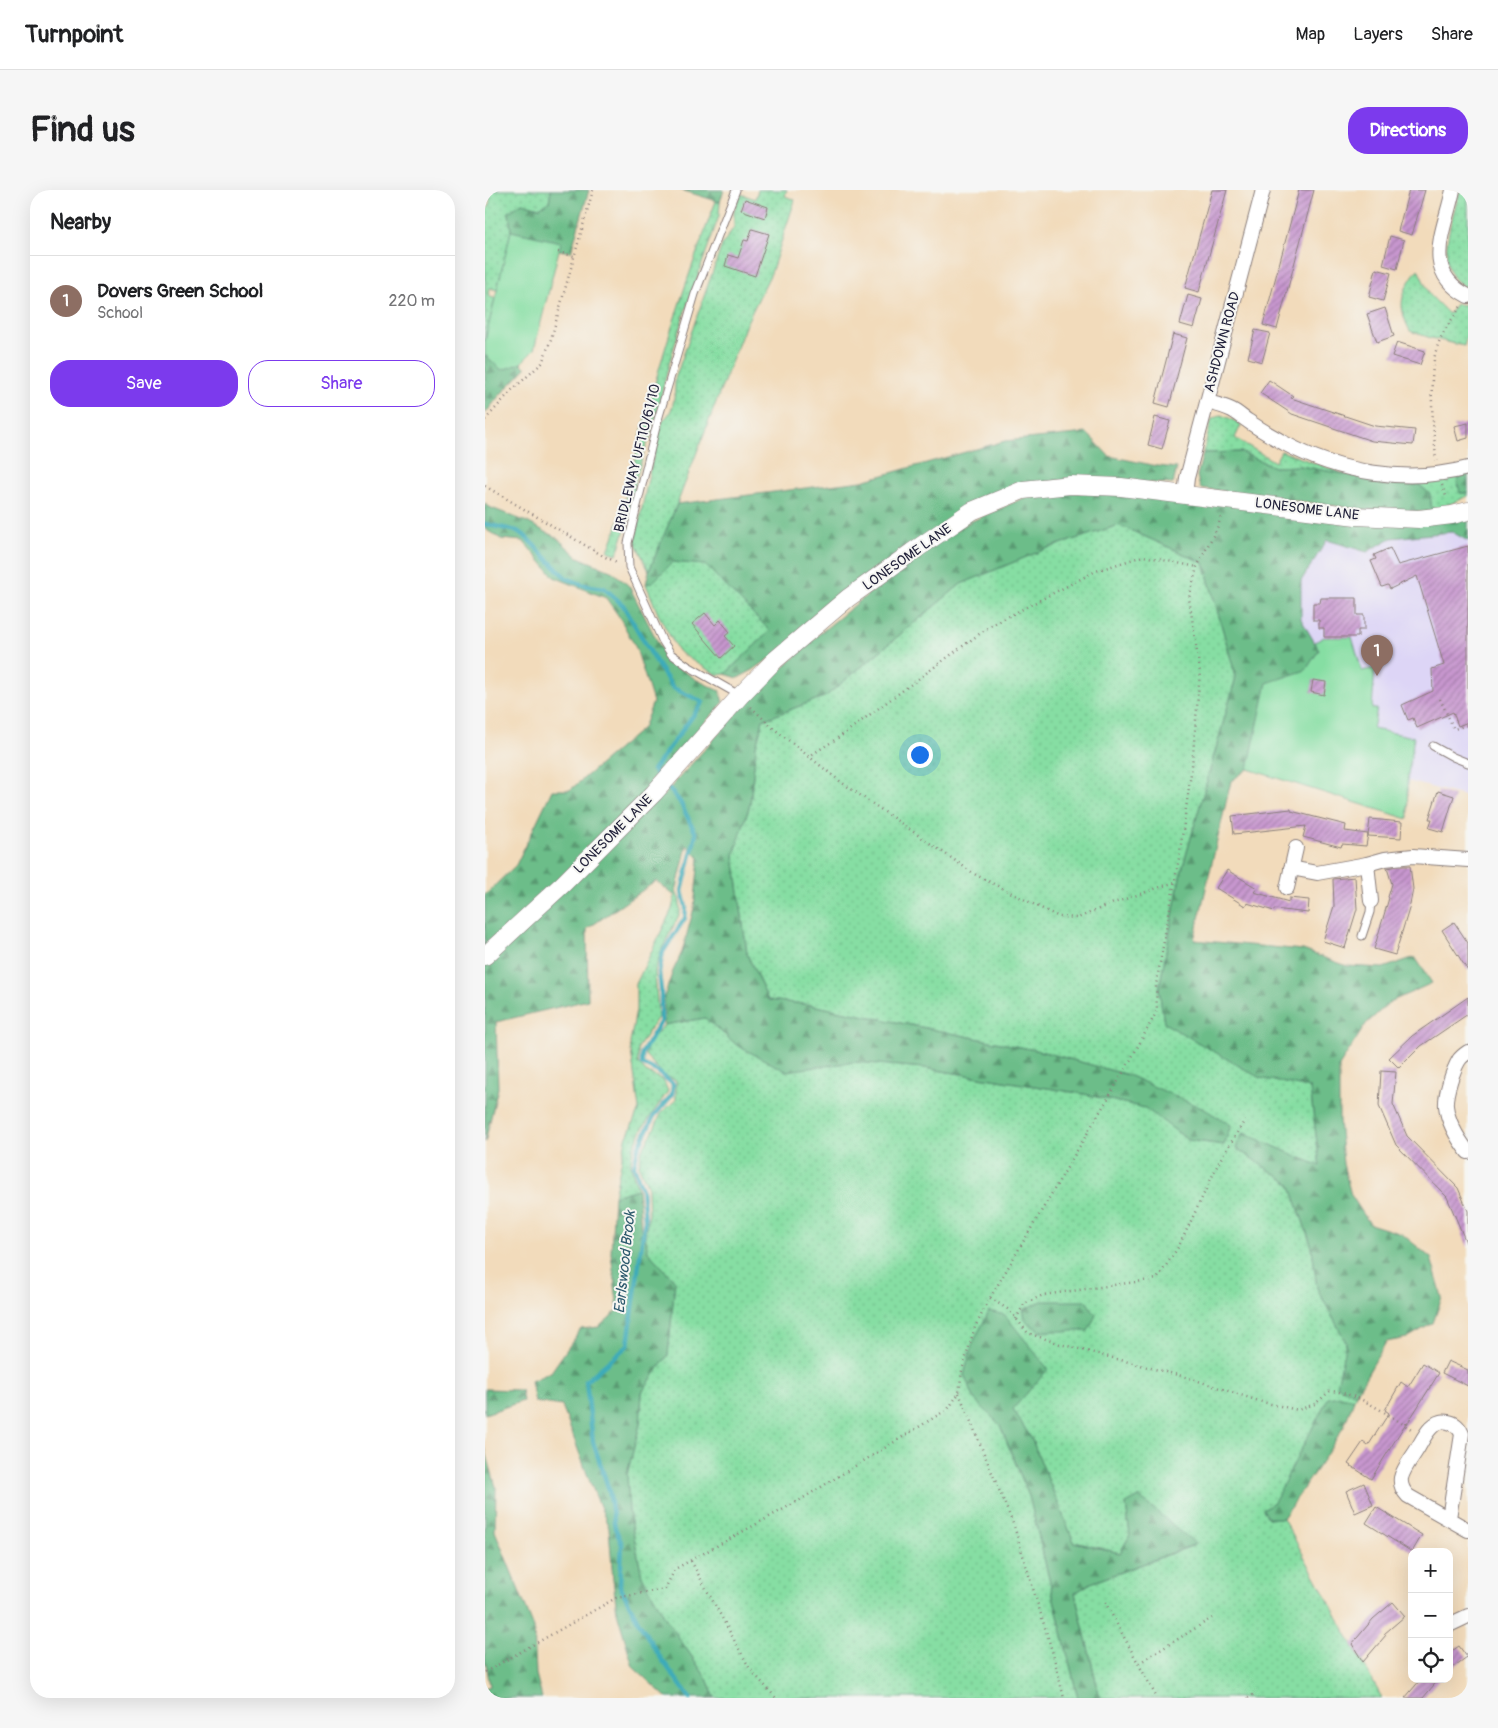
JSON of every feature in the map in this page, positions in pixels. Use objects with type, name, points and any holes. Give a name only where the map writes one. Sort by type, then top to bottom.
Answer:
[{"type":"street","name":"ASHDOWN ROAD","points":[[1185,495],[1187,478],[1263,190]]},
{"type":"street","points":[[1453,190],[1439,246],[1439,258],[1441,270],[1448,280],[1456,289],[1467,296]]},
{"type":"street","points":[[1207,402],[1233,411],[1285,444],[1326,461],[1359,470],[1392,475],[1438,474],[1468,468]]},
{"type":"street","name":"LONESOME LANE","points":[[485,956],[563,884],[654,793],[740,696],[775,660],[849,598],[972,511],[1023,490],[1071,485],[1121,488],[1356,516],[1419,519],[1460,513]]},
{"type":"street","points":[[1287,888],[1296,848]]},
{"type":"street","points":[[1291,868],[1317,873],[1385,859],[1413,856],[1468,860]]},
{"type":"street","points":[[1367,864],[1371,901]]},
{"type":"street","points":[[1468,1052],[1459,1059],[1450,1082],[1446,1105],[1452,1127],[1468,1152]]},
{"type":"street","points":[[1449,1518],[1462,1434],[1456,1425],[1443,1421],[1435,1424],[1425,1437],[1405,1470],[1401,1478],[1401,1485],[1403,1492],[1407,1496],[1468,1530]]},
{"type":"street","points":[[1453,1623],[1468,1616]]},
{"type":"lane","name":"BRIDLEWAY UF110/61/10","points":[[736,190],[695,294],[665,396],[628,542],[629,567],[662,640],[671,654],[740,696]]},
{"type":"lane","points":[[1433,746],[1468,763]]},
{"type":"lane","points":[[1362,936],[1370,912],[1371,901]]},
{"type":"path","points":[[485,420],[542,363],[551,339],[593,190]]},
{"type":"path","points":[[558,252],[574,256]]},
{"type":"path","points":[[1460,513],[1438,474],[1432,381],[1434,358],[1439,341],[1467,296]]},
{"type":"path","points":[[485,486],[605,557],[629,567]]},
{"type":"path","points":[[485,1672],[616,1598],[665,1588],[675,1569],[800,1500],[948,1409],[959,1393],[962,1370],[975,1327],[990,1298],[1131,1060],[1157,1010],[1156,985],[1175,882],[1191,766],[1200,672],[1189,598],[1197,567],[1219,526],[1227,500]]},
{"type":"path","points":[[809,757],[841,736],[990,626],[1096,571],[1143,556],[1197,567]]},
{"type":"path","points":[[740,696],[773,728],[841,782],[976,875],[1059,918],[1077,918],[1108,905],[1175,882]]},
{"type":"path","points":[[1440,699],[1454,729],[1468,725]]},
{"type":"path","points":[[1016,1319],[1024,1304],[1043,1295],[1157,1279],[1179,1246],[1220,1160],[1245,1120]]},
{"type":"path","points":[[990,1298],[1009,1310],[1028,1333],[1060,1344],[1189,1378],[1263,1402],[1298,1410],[1315,1404],[1331,1391],[1343,1392],[1425,1437]]},
{"type":"path","points":[[959,1393],[1015,1526],[1064,1698]]},
{"type":"path","points":[[691,1560],[750,1669],[776,1698]]},
{"type":"path","points":[[1105,1602],[1157,1698]]},
{"type":"path","points":[[1138,1664],[1212,1618]]},
{"type":"path","points":[[1248,1698],[1254,1694]]},
{"type":"shaded area","points":[[1452,532],[1468,541],[1468,797],[1408,781],[1408,819],[1248,769],[1301,619],[1301,581],[1327,540],[1367,552],[1391,538]]},
{"type":"green space","points":[[490,190],[551,190],[549,202],[539,208],[522,203],[509,212],[511,231],[497,290],[490,288],[488,296],[495,298],[485,341],[485,210],[490,206]]},
{"type":"green space","points":[[551,190],[589,190],[571,252],[559,250],[560,242],[511,231],[509,212],[522,203],[539,208],[549,202]]},
{"type":"green space","points":[[681,190],[724,190],[720,202]]},
{"type":"green space","points":[[758,190],[787,190],[785,196],[795,200],[771,273],[746,324],[677,504],[649,571],[635,542],[649,474],[663,420],[667,417],[672,407],[675,379],[722,245],[734,227],[734,210],[741,194],[755,199]]},
{"type":"green space","points":[[1460,190],[1468,190],[1468,288],[1456,281],[1450,270],[1447,258],[1449,229]]},
{"type":"green space","points":[[716,201],[720,202],[719,216],[684,314],[651,436],[635,481],[634,502],[617,554],[608,551],[625,500],[646,415],[687,280]]},
{"type":"green space","points":[[511,231],[561,242],[534,350],[521,363],[502,370],[485,355],[485,341]]},
{"type":"green space","points":[[1418,269],[1430,295],[1449,314],[1456,304],[1468,305],[1468,332],[1464,346],[1410,331],[1403,315],[1402,300],[1408,283]]},
{"type":"green space","points":[[485,355],[502,370],[521,363],[526,368],[499,396],[485,414]]},
{"type":"green space","points":[[1221,415],[1241,425],[1235,438],[1275,462],[1281,451],[1348,475],[1300,466],[1274,467],[1241,452],[1203,453],[1212,419]]},
{"type":"green space","points":[[1087,433],[1109,456],[1157,466],[1177,468],[1173,484],[1079,479],[1022,484],[753,670],[738,678],[725,674],[770,631],[705,565],[673,562],[653,582],[646,584],[649,571],[677,504],[862,481],[1005,441]]},
{"type":"green space","points":[[1241,452],[1274,467],[1300,466],[1382,481],[1417,483],[1430,494],[1432,512],[1375,511],[1200,488],[1197,476],[1203,453]]},
{"type":"green space","points":[[1468,472],[1468,493],[1460,493],[1457,479]]},
{"type":"green space","points":[[1465,473],[1460,493],[1468,493],[1468,496],[1432,512],[1430,494],[1417,483],[1437,477]]},
{"type":"green space","points":[[1070,492],[1468,518],[1468,541],[1452,532],[1391,538],[1367,552],[1327,540],[1301,581],[1301,619],[1319,650],[1306,670],[1267,683],[1248,769],[1231,781],[1194,940],[1303,950],[1347,966],[1383,968],[1415,957],[1432,983],[1390,1002],[1366,1024],[1339,1066],[1339,1120],[1343,1164],[1351,1195],[1370,1224],[1402,1234],[1431,1258],[1442,1297],[1433,1323],[1407,1338],[1386,1342],[1356,1394],[1337,1386],[1346,1342],[1317,1288],[1312,1247],[1290,1184],[1236,1148],[1243,1133],[1320,1166],[1310,1088],[1260,1078],[1164,1023],[1159,989],[1180,877],[1236,677],[1204,563],[1119,525],[1048,548],[961,584],[826,696],[763,720],[756,746],[750,804],[734,855],[747,954],[768,1000],[811,1005],[1040,1051],[1128,1075],[1206,1110],[1231,1125],[1224,1145],[1188,1140],[1145,1108],[1084,1094],[924,1068],[855,1062],[786,1071],[738,1046],[705,1018],[664,1025],[664,997],[682,952],[694,908],[699,858],[687,845],[675,896],[656,881],[587,929],[588,1000],[496,1022],[498,1088],[485,1142],[485,895],[516,865],[552,790],[570,790],[643,728],[653,702],[636,648],[620,618],[606,598],[554,577],[523,541],[501,539],[485,529],[485,503],[489,507],[527,522],[557,538],[578,557],[613,572],[629,586],[667,660],[697,680],[720,691],[723,703],[650,782],[663,796],[745,704],[819,634],[903,566],[970,522],[1026,497]]},
{"type":"green space","points":[[1119,525],[1204,563],[1236,677],[1180,877],[1159,989],[1164,1022],[1260,1078],[1310,1088],[1320,1167],[1244,1133],[1236,1148],[1290,1184],[1312,1247],[1317,1288],[1346,1342],[1338,1386],[1356,1394],[1354,1400],[1340,1396],[1274,1502],[1263,1509],[1268,1518],[1283,1518],[1382,1698],[1100,1698],[1075,1593],[1091,1583],[1195,1545],[1126,1504],[1130,1535],[1120,1553],[1074,1542],[1032,1440],[1013,1409],[975,1400],[1000,1425],[1029,1496],[1078,1698],[715,1698],[707,1679],[666,1619],[642,1576],[629,1512],[627,1474],[640,1424],[642,1392],[668,1355],[675,1281],[648,1253],[645,1235],[649,1214],[648,1187],[639,1166],[642,1149],[662,1112],[676,1100],[676,1081],[664,1075],[645,1055],[649,1042],[664,1025],[705,1018],[738,1046],[786,1070],[855,1062],[924,1068],[1084,1094],[1146,1108],[1188,1140],[1224,1145],[1231,1126],[1128,1075],[1040,1051],[811,1005],[768,1000],[747,954],[734,855],[750,804],[756,746],[763,720],[826,696],[961,584],[1048,548]]},
{"type":"green space","points":[[673,562],[705,565],[771,631],[725,674],[718,675],[678,651],[658,614],[646,584],[653,582]]},
{"type":"green space","points":[[1324,637],[1352,637],[1362,671],[1375,668],[1372,709],[1377,709],[1373,729],[1414,737],[1407,781],[1408,819],[1248,769],[1267,683],[1306,670],[1319,650],[1315,642]]},
{"type":"green space","points":[[676,891],[680,902],[680,913],[661,951],[655,971],[658,1017],[638,1048],[638,1063],[646,1072],[663,1080],[668,1091],[644,1126],[632,1155],[632,1171],[638,1189],[614,1196],[626,1139],[639,1109],[630,1043],[636,1010],[636,984],[672,909]]},
{"type":"green space","points":[[638,1189],[641,1229],[645,1235],[648,1252],[675,1281],[668,1355],[642,1392],[640,1424],[627,1474],[629,1512],[642,1576],[666,1619],[707,1679],[715,1698],[667,1698],[633,1667],[617,1612],[609,1528],[562,1406],[535,1402],[531,1381],[551,1372],[581,1329],[599,1327],[618,1310],[611,1253],[614,1196]]},
{"type":"green space","points":[[1042,1301],[1086,1301],[1096,1315],[1088,1331],[1040,1331],[1026,1321],[1023,1310]]},
{"type":"green space","points":[[989,1311],[1005,1315],[1048,1369],[1013,1409],[1032,1440],[1074,1542],[1120,1553],[1130,1535],[1126,1504],[1139,1497],[1196,1544],[1091,1583],[1075,1593],[1100,1698],[1078,1698],[1029,1496],[1000,1425],[975,1400],[964,1375],[972,1345]]},
{"type":"green space","points":[[485,1389],[521,1390],[523,1401],[485,1414]]},
{"type":"green space","points":[[1340,1396],[1354,1400],[1344,1426],[1283,1518],[1268,1518],[1263,1509],[1274,1502],[1328,1398]]},
{"type":"green space","points":[[485,1448],[496,1487],[495,1531],[534,1628],[536,1674],[542,1698],[485,1698],[485,1688],[490,1686],[485,1658]]},
{"type":"building","points":[[1212,190],[1227,190],[1199,292],[1185,288]]},
{"type":"building","points":[[1299,190],[1314,190],[1277,329],[1263,325]]},
{"type":"building","points":[[1409,190],[1425,190],[1412,235],[1398,231]]},
{"type":"building","points":[[745,199],[768,207],[765,218],[741,210]]},
{"type":"building","points":[[752,229],[769,234],[755,276],[725,266],[728,255],[738,258],[744,240],[748,241]]},
{"type":"building","points":[[1390,236],[1404,240],[1397,269],[1383,265]]},
{"type":"building","points":[[1376,269],[1391,273],[1383,301],[1369,297]]},
{"type":"building","points":[[1188,295],[1202,299],[1194,328],[1180,324]]},
{"type":"building","points":[[1385,308],[1394,336],[1377,342],[1367,314]]},
{"type":"building","points":[[1255,330],[1270,333],[1262,362],[1248,358]]},
{"type":"building","points":[[1173,334],[1187,338],[1169,407],[1155,403]]},
{"type":"building","points":[[1397,342],[1425,351],[1420,365],[1392,356]]},
{"type":"building","points":[[1269,380],[1293,396],[1291,398],[1375,426],[1415,430],[1413,445],[1372,441],[1292,414],[1260,393]]},
{"type":"building","points":[[1155,417],[1170,421],[1162,449],[1148,445]]},
{"type":"building","points":[[1468,423],[1468,438],[1458,441],[1454,426]]},
{"type":"building","points":[[1468,546],[1468,722],[1458,726],[1453,712],[1417,728],[1413,718],[1408,720],[1402,705],[1433,691],[1432,669],[1444,665],[1417,576],[1390,589],[1388,585],[1382,587],[1371,561],[1376,559],[1374,555],[1390,548],[1398,565]]},
{"type":"building","points":[[1321,598],[1357,598],[1357,615],[1364,615],[1364,630],[1358,630],[1358,637],[1324,637],[1324,628],[1319,628],[1319,620],[1313,620],[1313,603],[1320,603]]},
{"type":"building","points":[[705,613],[715,625],[720,620],[730,632],[725,636],[734,646],[721,658],[692,624]]},
{"type":"building","points":[[1313,680],[1326,682],[1324,695],[1311,692]]},
{"type":"building","points":[[1438,791],[1454,796],[1443,832],[1429,828],[1432,819],[1429,819]]},
{"type":"building","points":[[1291,809],[1291,811],[1346,825],[1345,831],[1368,834],[1366,846],[1342,844],[1341,847],[1303,837],[1306,826],[1234,834],[1232,816]]},
{"type":"building","points":[[1370,819],[1402,822],[1401,838],[1368,836]]},
{"type":"building","points":[[1410,866],[1413,889],[1395,955],[1374,949],[1392,884],[1387,868]]},
{"type":"building","points":[[1227,870],[1257,888],[1254,892],[1289,902],[1289,898],[1309,900],[1308,913],[1274,909],[1274,911],[1247,903],[1245,906],[1216,888]]},
{"type":"building","points":[[1355,877],[1357,909],[1345,948],[1323,941],[1334,906],[1333,879]]},
{"type":"building","points":[[1454,922],[1468,943],[1468,971],[1442,930]]},
{"type":"building","points":[[1468,997],[1468,1014],[1421,1046],[1399,1068],[1389,1058],[1412,1036]]},
{"type":"building","points":[[1381,1071],[1396,1072],[1393,1104],[1407,1136],[1458,1188],[1468,1211],[1468,1247],[1447,1197],[1396,1145],[1379,1106]]},
{"type":"building","points":[[1448,1361],[1468,1370],[1468,1386],[1442,1373]]},
{"type":"building","points":[[1423,1363],[1439,1373],[1371,1479],[1348,1464],[1363,1442],[1368,1446],[1389,1413],[1385,1410],[1401,1382],[1408,1387]]},
{"type":"building","points":[[1364,1483],[1373,1505],[1355,1513],[1346,1491]]},
{"type":"building","points":[[1376,1507],[1422,1535],[1414,1548],[1408,1549],[1366,1523]]},
{"type":"building","points":[[1393,1602],[1405,1616],[1384,1634],[1386,1635],[1363,1662],[1352,1644],[1373,1619]]},
{"type":"building","points":[[1459,1646],[1467,1657],[1453,1667],[1453,1650]]},
{"type":"building","points":[[1418,1683],[1436,1683],[1423,1698],[1405,1698]]},
{"type":"waterway","name":"Earlswood Brook","points":[[485,524],[517,531],[524,535],[566,578],[584,585],[604,588],[623,605],[673,688],[703,702],[653,770],[661,779]]},
{"type":"waterway","name":"Earlswood Brook","points":[[666,785],[680,802],[696,834],[682,891],[686,907],[685,918],[663,952],[659,972],[661,1021],[642,1053],[642,1064],[658,1072],[673,1084],[672,1095],[654,1116],[638,1148],[634,1166],[642,1189],[645,1219],[628,1345],[586,1381],[593,1442],[609,1490],[615,1528],[622,1544],[620,1586],[660,1657],[690,1698]]},
{"type":"place","name":"Dovers Green School","points":[[1377,676]]}]
